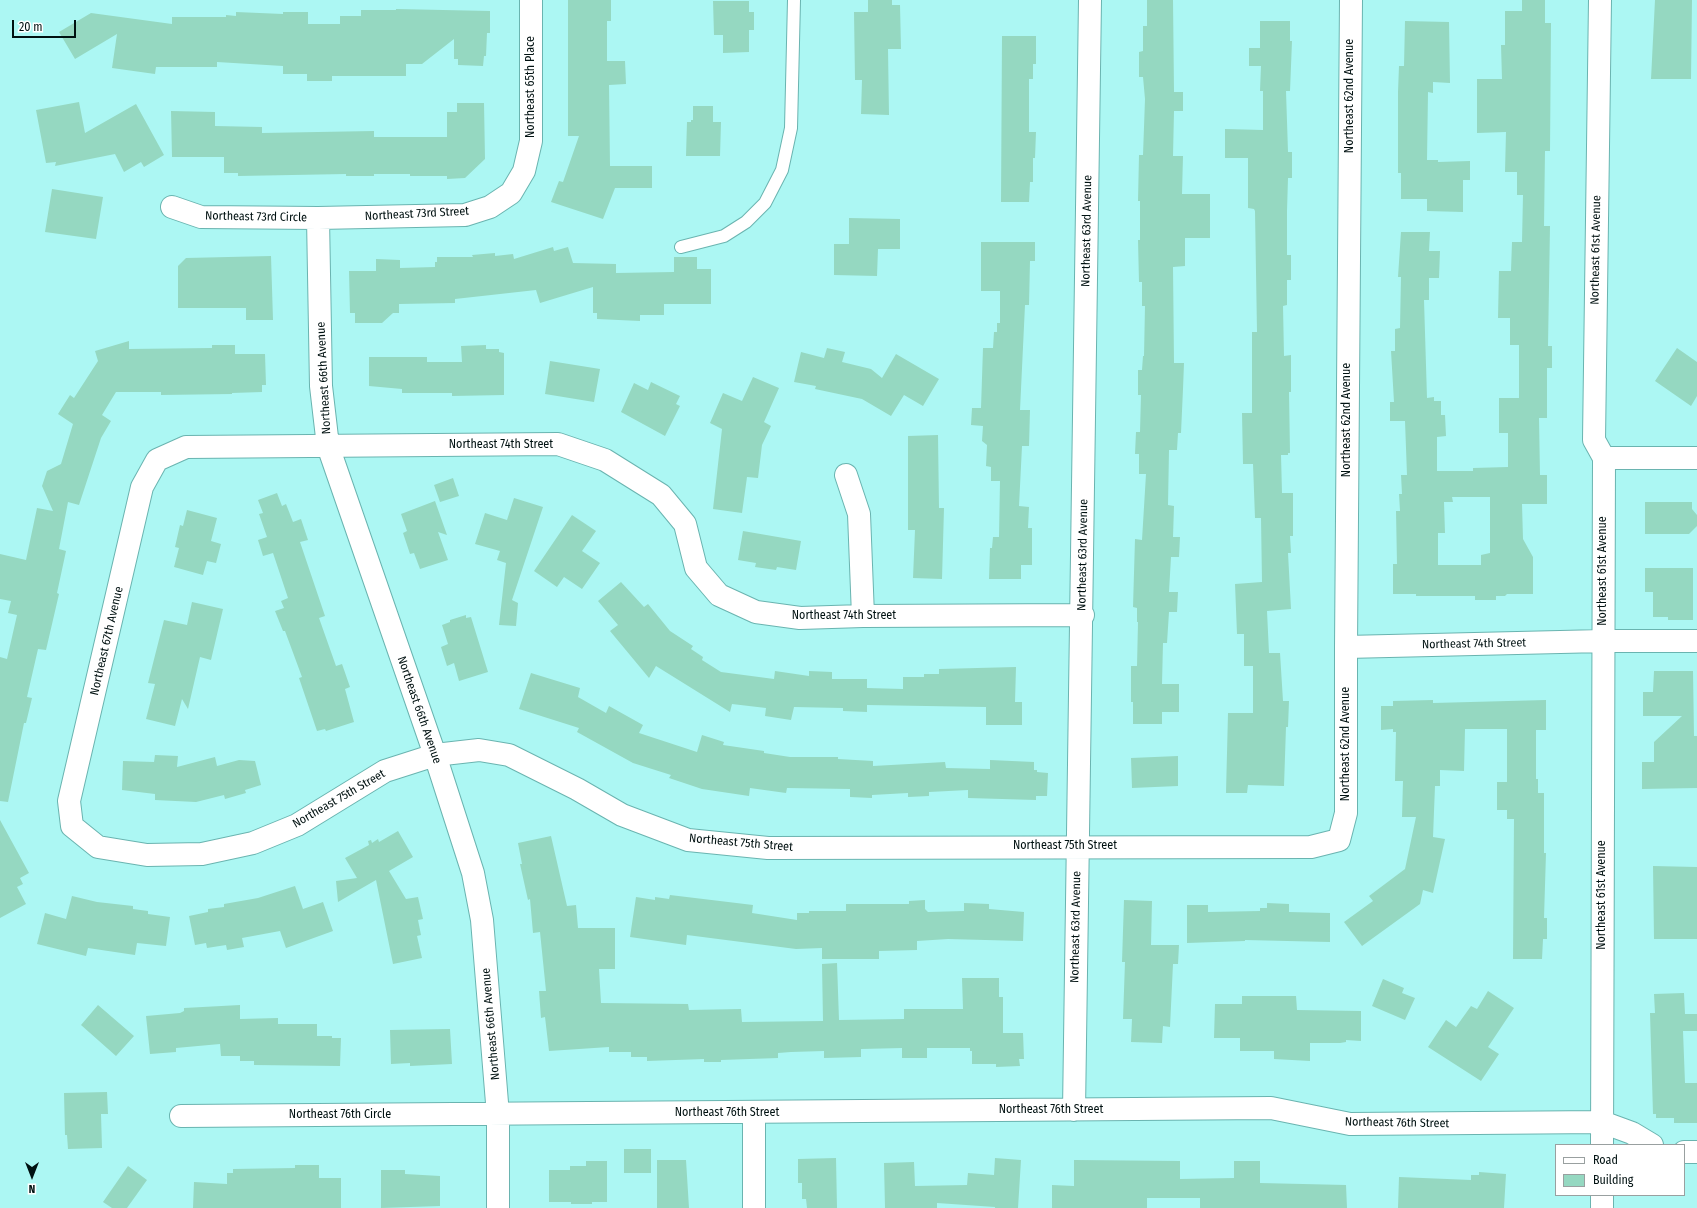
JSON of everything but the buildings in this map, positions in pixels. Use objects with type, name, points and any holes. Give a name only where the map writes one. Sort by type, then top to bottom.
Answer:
[{"type":"street","name":"Northeast 65th Place","points":[[511,193],[524,171],[531,141],[531,0]]},
{"type":"street","name":"Northeast 63rd Avenue","points":[[1074,1110],[1077,846],[1083,615],[1090,0]]},
{"type":"street","name":"Northeast 62nd Avenue","points":[[1339,840],[1346,813],[1351,0]]},
{"type":"street","name":"Northeast 61st Avenue","points":[[1600,0],[1594,440],[1604,458],[1602,1144]]},
{"type":"street","name":"Northeast 73rd Street","points":[[318,218],[465,214],[490,207],[511,193]]},
{"type":"street","name":"Northeast 73rd Circle","points":[[172,207],[201,217],[318,218]]},
{"type":"street","name":"Northeast 66th Avenue","points":[[318,218],[322,386],[328,446],[435,755],[473,872],[482,920],[498,1115],[498,1208]]},
{"type":"street","name":"Northeast 74th Street","points":[[157,460],[186,446],[558,444],[605,460],[661,495],[685,524],[696,568],[720,595],[756,612],[800,618],[863,616],[1083,615]]},
{"type":"street","points":[[1604,458],[1697,458]]},
{"type":"street","name":"Northeast 67th Avenue","points":[[72,826],[69,801],[142,487],[157,460]]},
{"type":"street","points":[[846,475],[860,514],[863,616]]},
{"type":"street","name":"Northeast 74th Street","points":[[1346,647],[1603,641],[1697,641]]},
{"type":"street","name":"Northeast 75th Street","points":[[72,826],[98,847],[147,856],[202,854],[253,843],[297,825],[386,771],[435,755],[479,750],[509,755],[577,789],[622,815],[688,840],[768,848],[1077,846],[1311,847],[1339,840]]},
{"type":"street","name":"Northeast 76th Street","points":[[498,1115],[1271,1108],[1350,1124],[1602,1122]]},
{"type":"street","points":[[754,1113],[754,1208]]},
{"type":"street","name":"Northeast 76th Circle","points":[[181,1116],[498,1115]]},
{"type":"street","points":[[1602,1122],[1632,1133],[1650,1144]]},
{"type":"street","points":[[1685,1152],[1697,1152]]},
{"type":"street","points":[[1602,1196],[1602,1208]]},
{"type":"lane","points":[[681,247],[724,236],[746,222],[765,203],[782,170],[791,128],[794,0]]}]
